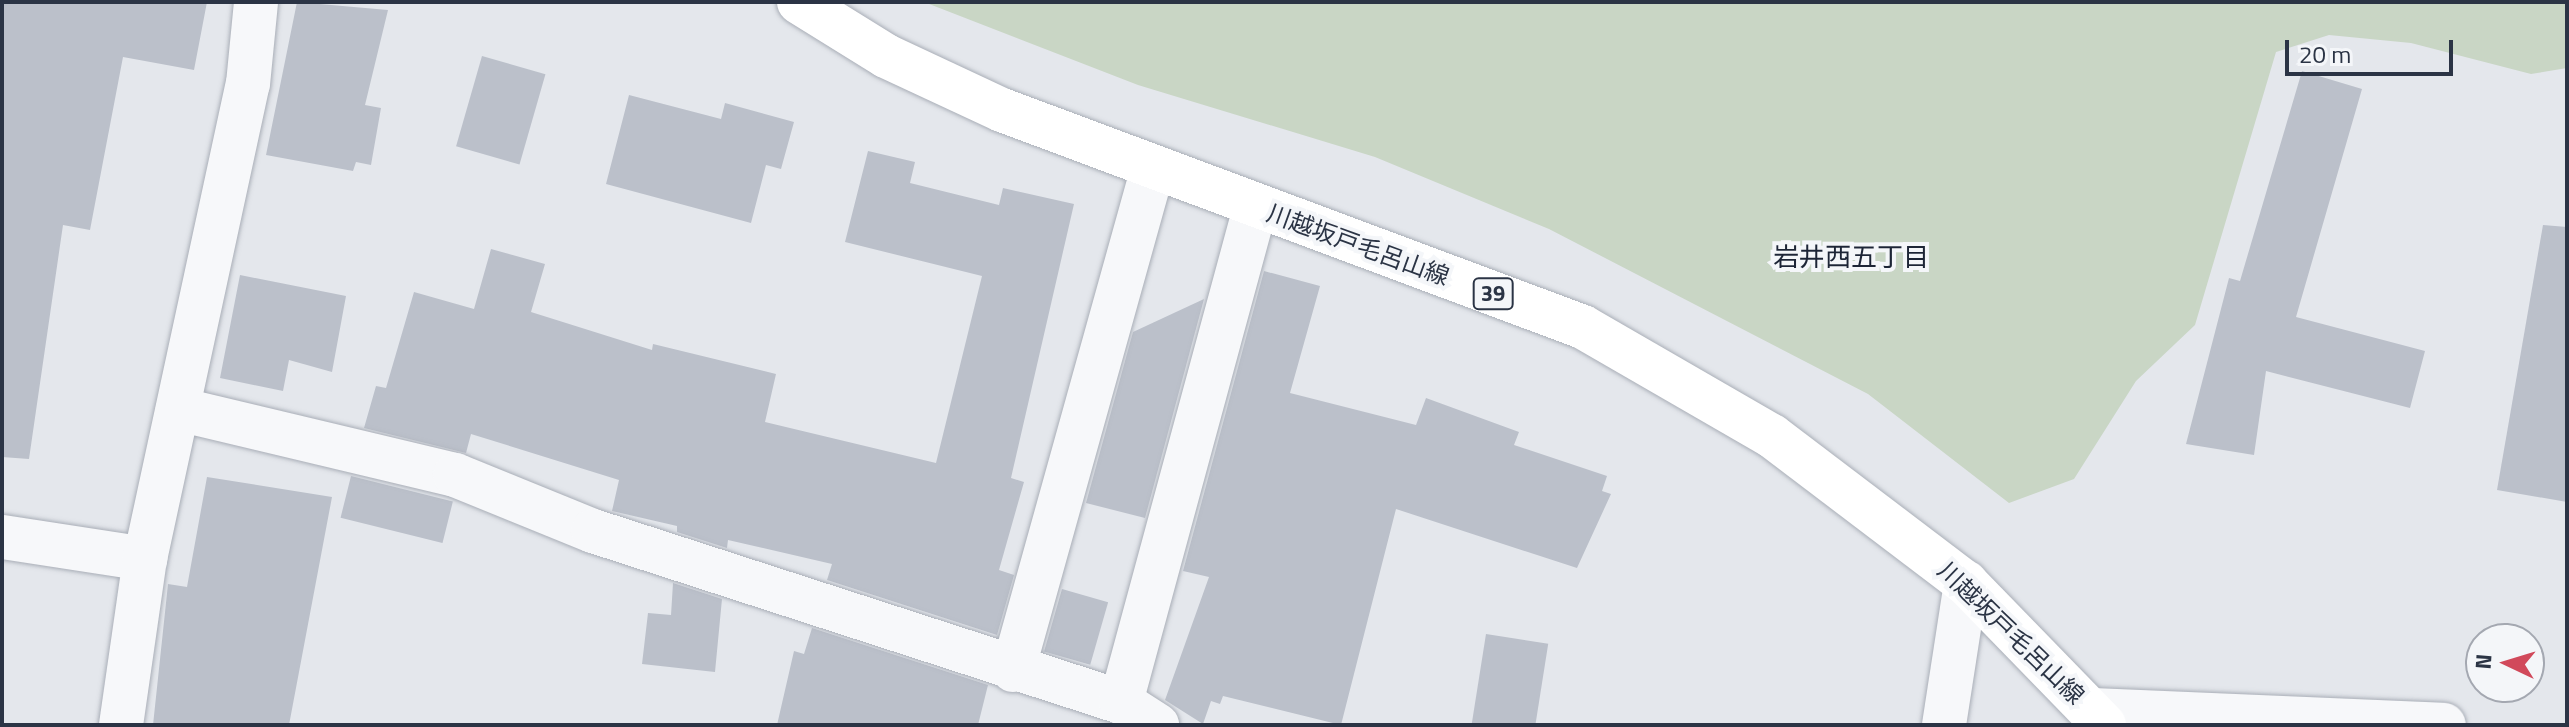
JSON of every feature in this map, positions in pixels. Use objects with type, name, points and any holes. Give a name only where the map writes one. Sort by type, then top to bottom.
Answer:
[{"type":"main road","name":"川越坂戸毛呂山線","points":[[799,2],[886,56],[1153,168],[1583,327],[1772,436],[1966,583],[2098,718]]},
{"type":"street","points":[[121,725],[145,559],[248,84],[256,2]]},
{"type":"street","points":[[1013,670],[1153,168]]},
{"type":"street","points":[[1121,702],[1255,208]]},
{"type":"street","points":[[178,409],[455,475],[593,531],[1013,670],[1121,702],[1157,725]]},
{"type":"street","points":[[2,537],[145,559]]},
{"type":"street","points":[[1944,725],[1966,583]]},
{"type":"street","points":[[2098,718],[2444,725]]},
{"type":"green space","points":[[924,2],[2567,2],[2567,68],[2531,74],[2411,43],[2329,35],[2276,52],[2195,325],[2136,381],[2074,479],[2009,503],[1868,394],[1549,229],[1375,157],[1138,85]]},
{"type":"building","points":[[2,2],[207,2],[194,70],[123,57],[90,230],[63,225],[29,459],[2,457]]},
{"type":"building","points":[[297,2],[388,10],[365,105],[381,108],[371,165],[356,162],[353,171],[266,155]]},
{"type":"building","points":[[482,56],[545,74],[520,165],[456,146]]},
{"type":"building","points":[[2302,71],[2362,89],[2296,317],[2425,351],[2410,408],[2266,371],[2254,455],[2186,444],[2229,278],[2240,281]]},
{"type":"building","points":[[629,95],[721,119],[725,103],[794,122],[781,169],[766,165],[751,223],[606,184]]},
{"type":"building","points":[[868,151],[915,162],[910,183],[999,205],[1003,188],[1074,204],[1011,478],[1024,482],[999,570],[1014,575],[997,635],[827,580],[832,564],[728,540],[727,548],[677,532],[677,526],[612,511],[619,480],[471,434],[466,453],[364,428],[376,386],[386,388],[414,292],[474,309],[491,249],[545,264],[531,312],[652,350],[653,344],[776,374],[765,422],[936,463],[982,276],[845,242]]},
{"type":"building","points":[[2543,225],[2567,227],[2567,502],[2497,490]]},
{"type":"building","points":[[1264,271],[1320,286],[1290,393],[1416,425],[1426,398],[1519,432],[1514,445],[1607,476],[1602,491],[1611,494],[1577,568],[1396,509],[1341,725],[1223,696],[1220,704],[1211,701],[1203,724],[1165,700],[1209,577],[1183,571]]},
{"type":"building","points":[[240,275],[346,296],[332,372],[289,360],[283,391],[220,378]]},
{"type":"building","points":[[1204,299],[1145,518],[1086,503],[1133,332]]},
{"type":"building","points":[[351,476],[453,501],[442,543],[341,518]]},
{"type":"building","points":[[207,477],[332,497],[289,725],[153,725],[168,584],[187,587]]},
{"type":"building","points":[[673,583],[722,599],[715,672],[642,664],[648,613],[671,615]]},
{"type":"building","points":[[1062,589],[1108,602],[1090,665],[1044,651]]},
{"type":"building","points":[[812,628],[988,685],[978,725],[777,725],[794,651],[804,654]]},
{"type":"building","points":[[1486,634],[1548,644],[1535,725],[1472,725]]},
{"type":"district","name":"岩井西五丁目","points":[[1851,257]]}]
